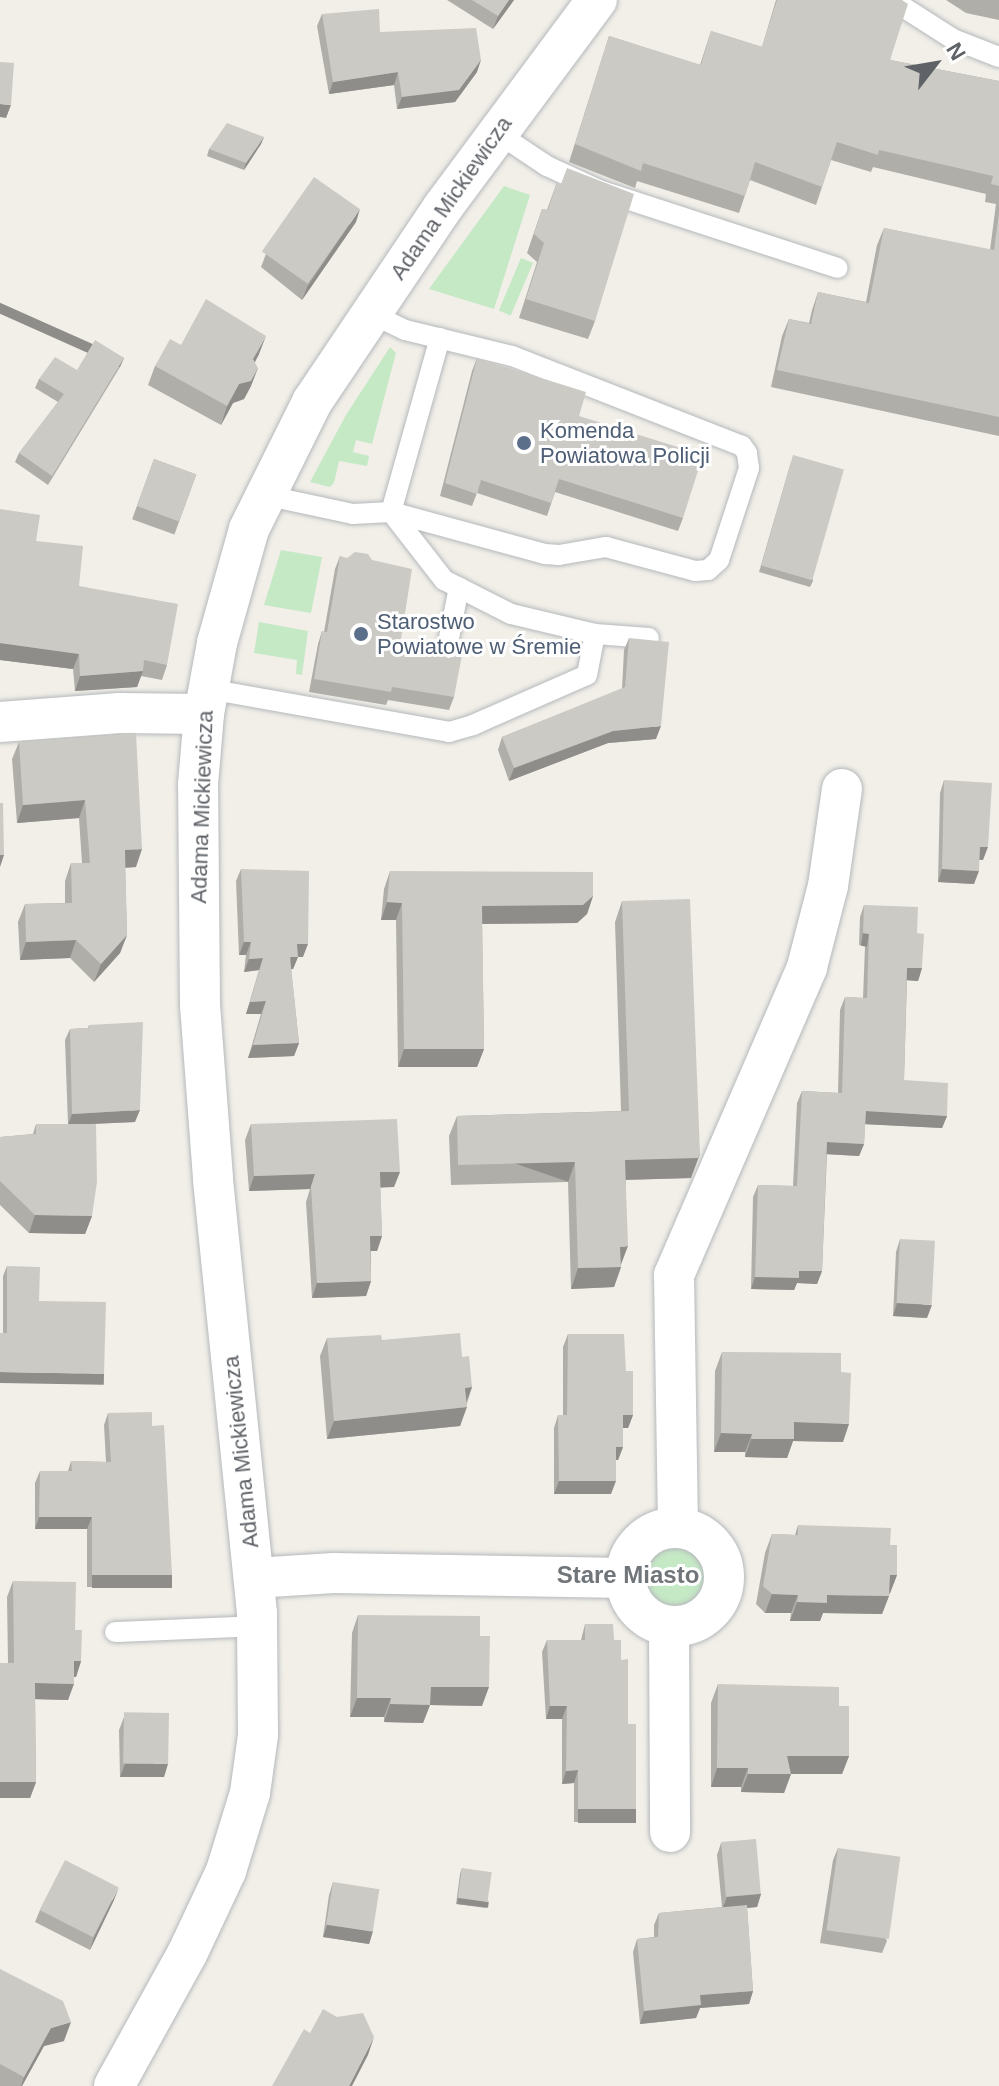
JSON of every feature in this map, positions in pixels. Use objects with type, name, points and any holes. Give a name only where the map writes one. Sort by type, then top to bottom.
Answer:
[{"type":"street","name":"Adama Mickiewicza","points":[[114,2086],[201,1927],[239,1836],[250,1793],[258,1735],[254,1578],[203,1047],[197,850],[206,701],[231,587],[264,495],[306,412],[370,313],[496,132],[597,0]]},
{"type":"street","points":[[0,722],[120,713],[206,701]]},
{"type":"street","points":[[678,1528],[674,1275],[692,1227],[803,979],[822,914],[842,789]]},
{"type":"street","points":[[678,1528],[700,1535],[712,1545],[724,1573],[717,1604],[707,1615],[694,1623],[669,1626],[650,1620],[638,1610],[630,1597],[626,1578],[632,1553],[642,1541],[655,1532],[678,1528]]},
{"type":"street","name":"Adama Mickiewicza","points":[[254,1578],[334,1573],[626,1578]]},
{"type":"street","points":[[669,1626],[670,1832]]},
{"type":"lane","points":[[892,0],[953,39],[999,57]]},
{"type":"lane","points":[[496,132],[547,166],[599,190],[838,268]]},
{"type":"lane","points":[[264,495],[353,514],[391,512],[545,554],[559,555],[606,547],[701,571],[714,567],[719,560],[749,468],[747,453],[735,441],[512,356],[405,330],[370,313]]},
{"type":"lane","points":[[391,512],[440,338]]},
{"type":"lane","points":[[391,512],[444,580],[511,614],[595,634],[649,638]]},
{"type":"lane","points":[[445,658],[459,587]]},
{"type":"lane","points":[[206,701],[449,732],[582,680],[590,670],[595,634]]},
{"type":"lane","points":[[115,1632],[257,1626]]},
{"type":"green space","points":[[504,186],[530,195],[494,309],[429,289]]},
{"type":"green space","points":[[521,258],[533,263],[511,316],[499,310]]},
{"type":"green space","points":[[390,347],[396,353],[372,444],[356,440],[353,452],[369,456],[367,466],[339,461],[334,483],[330,487],[310,482],[346,415]]},
{"type":"green space","points":[[281,550],[322,557],[311,613],[264,605]]},
{"type":"green space","points":[[259,622],[308,631],[302,675],[296,674],[297,660],[254,653]]},
{"type":"green space","points":[[669,1547],[681,1547],[697,1556],[704,1566],[704,1590],[697,1600],[681,1609],[669,1609],[649,1595],[644,1584],[644,1572],[658,1552]]},
{"type":"building","points":[[472,0],[509,0],[498,16]]},
{"type":"building","points":[[777,0],[902,0],[908,4],[890,60],[999,81],[999,186],[991,184],[993,176],[879,150],[878,155],[837,142],[822,187],[755,162],[745,196],[643,163],[641,171],[575,144],[609,36],[701,65],[711,31],[762,47]]},
{"type":"building","points":[[379,9],[380,32],[476,28],[481,60],[459,90],[402,97],[398,72],[333,82],[322,14]]},
{"type":"building","points":[[0,62],[14,63],[11,105],[0,104]]},
{"type":"building","points":[[227,123],[264,137],[246,163],[209,149]]},
{"type":"building","points":[[567,168],[634,194],[595,321],[526,299],[544,243],[534,234],[542,209],[548,210],[557,182],[561,184]]},
{"type":"building","points":[[314,177],[360,209],[308,284],[262,252]]},
{"type":"building","points":[[999,213],[999,417],[777,370],[789,319],[811,324],[818,292],[869,303],[884,228],[994,250]]},
{"type":"building","points":[[206,299],[266,336],[253,359],[258,368],[251,381],[239,384],[227,406],[155,366],[170,339],[181,345]]},
{"type":"building","points":[[95,340],[124,358],[52,476],[19,453],[64,394],[39,379],[55,357],[77,370]]},
{"type":"building","name":"Komenda Powiatowa Policji","points":[[477,358],[586,392],[579,416],[703,455],[683,518],[559,479],[551,503],[481,480],[477,494],[445,483]]},
{"type":"building","points":[[793,455],[844,470],[812,580],[761,566]]},
{"type":"building","points":[[154,459],[196,474],[179,521],[137,506]]},
{"type":"building","points":[[0,509],[40,515],[36,541],[83,546],[79,586],[178,604],[167,665],[144,660],[143,671],[80,676],[79,654],[0,643]]},
{"type":"building","name":"Starostwo Powiatowe w Śremie","points":[[355,552],[368,554],[372,560],[412,569],[400,645],[438,651],[448,658],[462,655],[454,697],[392,687],[391,692],[314,679],[322,631],[327,632],[340,556],[347,558]]},
{"type":"building","points":[[629,638],[669,642],[661,726],[613,731],[514,768],[502,737],[625,687]]},
{"type":"building","points":[[136,733],[142,849],[125,850],[127,935],[101,964],[76,940],[26,942],[25,904],[72,903],[71,863],[90,863],[85,800],[23,805],[19,742]]},
{"type":"building","points":[[944,780],[992,783],[988,847],[980,847],[979,871],[942,869]]},
{"type":"building","points":[[0,803],[3,803],[4,855],[0,855]]},
{"type":"building","points":[[241,869],[309,871],[308,944],[297,944],[298,957],[290,957],[299,1043],[253,1045],[266,1001],[250,1002],[263,958],[249,959],[251,942],[244,942]]},
{"type":"building","points":[[390,871],[593,872],[593,896],[583,905],[482,906],[484,1049],[404,1049],[402,903],[387,902]]},
{"type":"building","points":[[690,899],[700,1154],[698,1158],[625,1160],[628,1246],[620,1247],[621,1267],[578,1268],[575,1162],[458,1165],[457,1116],[629,1111],[622,901]]},
{"type":"building","points":[[864,905],[918,907],[917,933],[924,934],[922,968],[907,968],[904,1080],[948,1083],[947,1116],[866,1111],[864,1144],[827,1142],[822,1271],[799,1271],[799,1278],[755,1277],[758,1185],[797,1186],[802,1091],[842,1093],[845,997],[867,998],[869,934],[863,933]]},
{"type":"building","points":[[143,1022],[140,1110],[72,1114],[70,1029]]},
{"type":"building","points":[[397,1119],[400,1172],[380,1172],[382,1236],[370,1236],[371,1281],[317,1283],[311,1187],[315,1174],[254,1176],[251,1124]]},
{"type":"building","points":[[36,1124],[96,1124],[97,1182],[92,1216],[35,1215],[0,1181],[0,1137],[36,1134]]},
{"type":"building","points":[[900,1239],[935,1241],[932,1305],[897,1303]]},
{"type":"building","points":[[7,1266],[40,1267],[39,1301],[106,1302],[104,1374],[0,1372],[0,1333],[7,1333]]},
{"type":"building","points":[[460,1333],[462,1357],[469,1356],[472,1387],[465,1388],[467,1407],[334,1421],[327,1338],[381,1335],[382,1340]]},
{"type":"building","points":[[568,1334],[624,1334],[626,1371],[633,1371],[633,1415],[623,1415],[623,1447],[616,1447],[616,1481],[559,1481],[558,1415],[567,1415]]},
{"type":"building","points":[[722,1352],[841,1353],[841,1372],[851,1373],[849,1424],[794,1422],[794,1439],[751,1439],[752,1434],[721,1433]]},
{"type":"building","points":[[152,1412],[152,1426],[164,1425],[172,1575],[92,1575],[92,1517],[39,1517],[40,1471],[72,1471],[71,1461],[111,1462],[108,1413]]},
{"type":"building","points":[[798,1525],[891,1528],[890,1545],[897,1545],[897,1575],[890,1575],[889,1596],[827,1595],[827,1603],[797,1602],[798,1595],[772,1594],[763,1586],[772,1534],[798,1535]]},
{"type":"building","points":[[13,1581],[76,1582],[75,1630],[82,1630],[81,1661],[74,1661],[74,1684],[35,1683],[36,1782],[0,1782],[0,1663],[14,1663]]},
{"type":"building","points":[[358,1615],[480,1616],[480,1636],[490,1636],[489,1687],[431,1687],[430,1705],[390,1704],[391,1698],[357,1698]]},
{"type":"building","points":[[585,1624],[613,1624],[614,1640],[621,1640],[621,1660],[628,1659],[628,1724],[636,1724],[636,1809],[578,1809],[578,1770],[566,1771],[567,1706],[550,1706],[547,1640],[585,1640]]},
{"type":"building","points":[[718,1684],[839,1687],[839,1706],[849,1706],[849,1756],[787,1756],[791,1774],[748,1774],[748,1768],[717,1768]]},
{"type":"building","points":[[124,1712],[169,1713],[168,1764],[123,1763]]},
{"type":"building","points":[[756,1839],[761,1894],[726,1897],[721,1842]]},
{"type":"building","points":[[838,1848],[900,1857],[889,1939],[826,1930]]},
{"type":"building","points":[[65,1860],[118,1887],[93,1937],[40,1910]]},
{"type":"building","points":[[462,1868],[492,1872],[488,1902],[458,1898]]},
{"type":"building","points":[[333,1882],[379,1889],[373,1932],[326,1924]]},
{"type":"building","points":[[747,1905],[753,1991],[700,1995],[701,2005],[644,2011],[637,1939],[658,1937],[659,1913]]},
{"type":"building","points":[[0,1969],[63,2001],[71,2022],[51,2028],[24,2077],[0,2064]]},
{"type":"building","points":[[323,2009],[337,2017],[363,2013],[374,2037],[349,2086],[272,2086],[304,2029],[310,2033]]},
{"type":"place","name":"Komenda Powiatowa Policji","points":[[524,443]]},
{"type":"place","name":"Starostwo Powiatowe w Śremie","points":[[361,634]]},
{"type":"district","name":"Stare Miasto","points":[[628,1575]]}]
